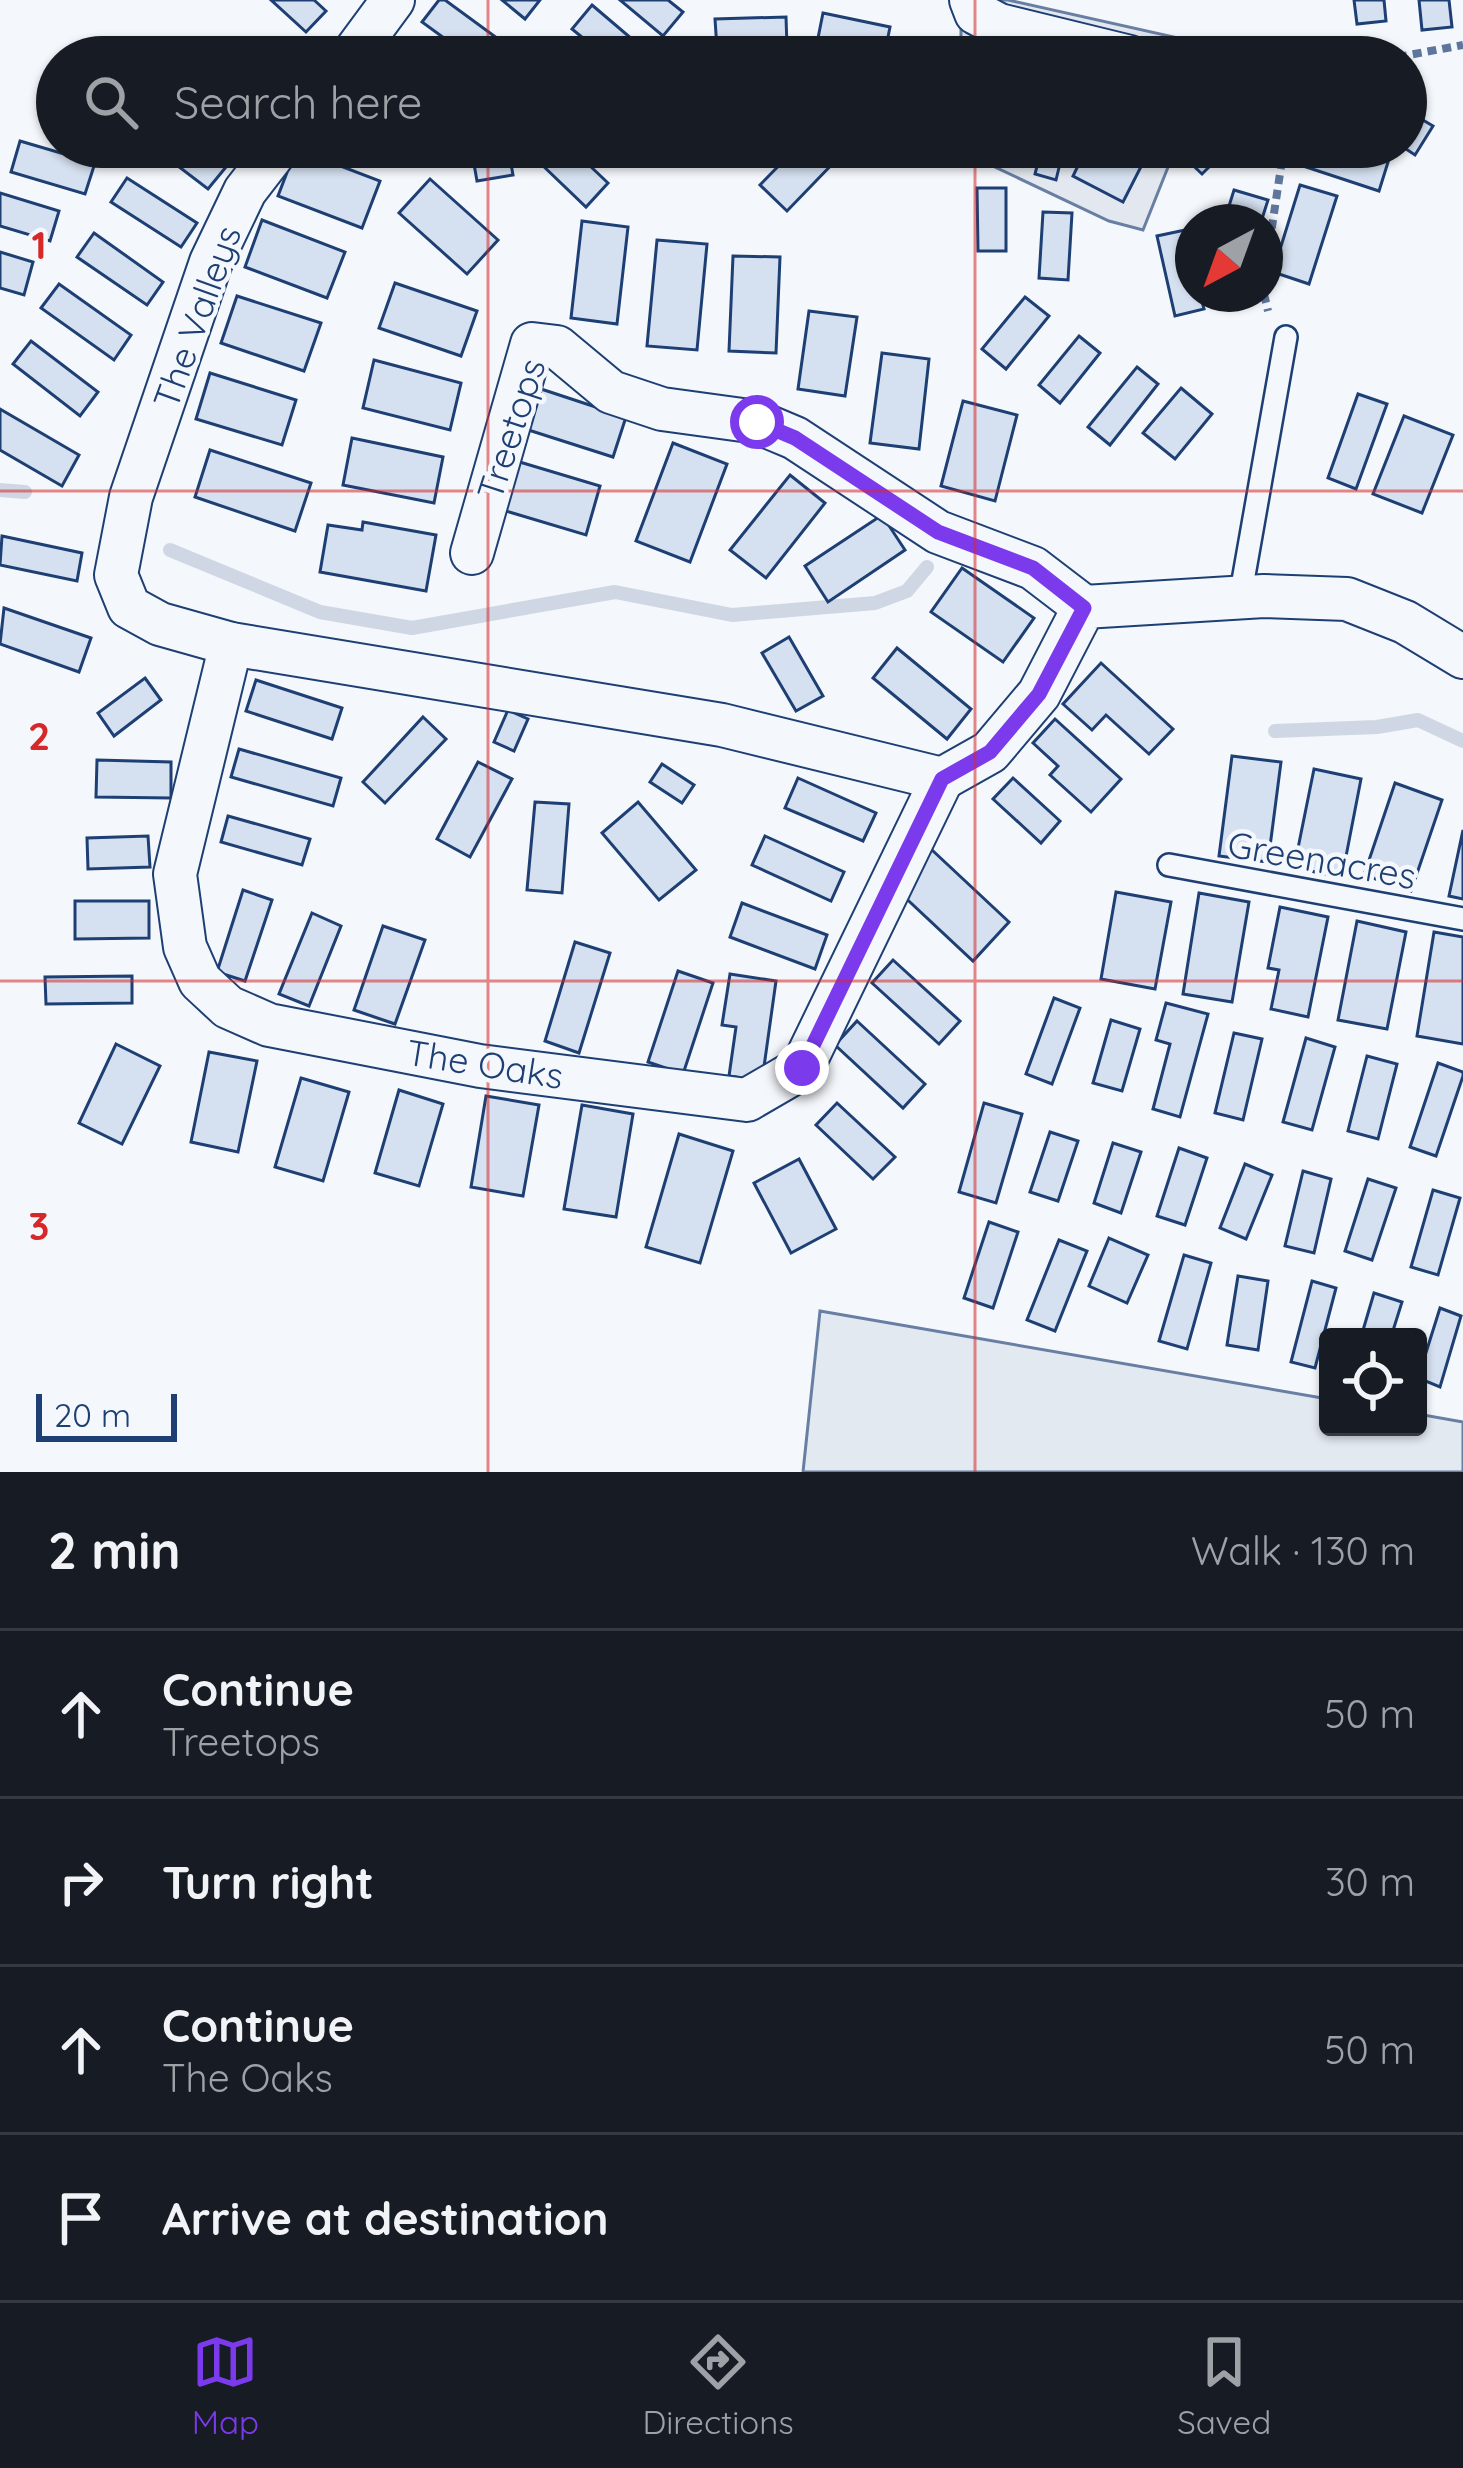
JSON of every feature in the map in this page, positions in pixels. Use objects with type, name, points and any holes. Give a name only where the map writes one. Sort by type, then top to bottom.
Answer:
[{"type":"street","points":[[366,36],[393,0]]},
{"type":"street","points":[[971,0],[976,13],[999,25],[1044,36]]},
{"type":"street","name":"The Valleys","points":[[262,168],[245,190],[211,262],[131,497],[116,575],[129,607],[160,624],[231,644],[722,725],[942,779]]},
{"type":"street","name":"Treetops","points":[[472,553],[532,344],[557,347],[611,392],[662,410],[757,422],[795,438],[938,532],[1033,568],[1084,608]]},
{"type":"street","points":[[942,779],[990,752],[1039,694],[1084,608],[1240,598],[1347,599],[1405,622],[1463,657]]},
{"type":"street","name":"The Oaks","points":[[231,644],[175,874],[185,947],[200,982],[228,1007],[269,1025],[481,1066],[747,1100],[802,1068],[942,779]]},
{"type":"lane","points":[[1240,598],[1286,337]]},
{"type":"lane","name":"Greenacres","points":[[1168,866],[1463,919]]},
{"type":"path","points":[[1427,52],[1463,45]]},
{"type":"path","points":[[1275,204],[1281,168]]},
{"type":"shaded area","points":[[961,0],[1008,0],[1169,36],[961,36]]},
{"type":"shaded area","points":[[997,168],[1168,168],[1143,230],[1109,221]]},
{"type":"shaded area","points":[[820,1311],[1319,1397],[1319,1436],[1427,1436],[1427,1416],[1463,1422],[1463,1472],[803,1472]]},
{"type":"building","points":[[271,0],[314,0],[326,11],[306,32]]},
{"type":"building","points":[[439,0],[445,0],[494,36],[441,36],[422,22]]},
{"type":"building","points":[[502,0],[540,0],[525,19]]},
{"type":"building","points":[[620,0],[668,0],[683,12],[663,36]]},
{"type":"building","points":[[1354,0],[1384,0],[1386,21],[1357,24]]},
{"type":"building","points":[[1419,0],[1449,0],[1452,27],[1422,30]]},
{"type":"building","points":[[592,5],[628,36],[580,36],[572,29]]},
{"type":"building","points":[[823,13],[890,27],[888,36],[818,36]]},
{"type":"building","points":[[786,17],[787,36],[716,36],[715,19]]},
{"type":"building","points":[[20,141],[36,146],[36,168],[93,168],[85,194],[11,172]]},
{"type":"building","points":[[180,168],[225,168],[208,189]]},
{"type":"building","points":[[289,168],[346,168],[380,181],[362,228],[278,196]]},
{"type":"building","points":[[475,168],[512,168],[513,175],[477,181]]},
{"type":"building","points":[[545,168],[592,168],[608,183],[586,207]]},
{"type":"building","points":[[777,168],[828,168],[787,211],[760,185]]},
{"type":"building","points":[[1037,168],[1059,168],[1056,180],[1035,174]]},
{"type":"building","points":[[1077,168],[1140,168],[1123,202],[1073,176]]},
{"type":"building","points":[[1309,168],[1386,168],[1379,191]]},
{"type":"building","points":[[127,178],[197,223],[181,247],[111,202]]},
{"type":"building","points":[[430,179],[498,240],[467,274],[399,213]]},
{"type":"building","points":[[1300,185],[1337,196],[1309,284],[1283,275],[1283,240]]},
{"type":"building","points":[[977,188],[1006,188],[1006,251],[978,251]]},
{"type":"building","points":[[1234,190],[1268,200],[1267,204],[1230,204]]},
{"type":"building","points":[[0,193],[59,211],[50,241],[0,226]]},
{"type":"building","points":[[1043,212],[1072,213],[1068,280],[1039,278]]},
{"type":"building","points":[[262,220],[345,252],[327,298],[245,267]]},
{"type":"building","points":[[582,221],[628,227],[617,324],[571,318]]},
{"type":"building","points":[[1175,232],[1175,312],[1192,312],[1175,316],[1157,236]]},
{"type":"building","points":[[94,233],[163,282],[147,305],[77,257]]},
{"type":"building","points":[[657,240],[707,244],[697,350],[647,346]]},
{"type":"building","points":[[0,252],[33,262],[24,295],[0,288]]},
{"type":"building","points":[[733,256],[780,257],[776,353],[729,351]]},
{"type":"building","points":[[395,283],[477,311],[461,356],[379,328]]},
{"type":"building","points":[[59,284],[131,335],[114,360],[41,308]]},
{"type":"building","points":[[237,296],[321,323],[304,371],[221,343]]},
{"type":"building","points":[[1025,297],[1049,316],[1006,369],[982,349]]},
{"type":"building","points":[[809,311],[857,317],[845,396],[798,389]]},
{"type":"building","points":[[1079,336],[1100,353],[1060,403],[1039,385]]},
{"type":"building","points":[[31,341],[98,392],[80,416],[13,364]]},
{"type":"building","points":[[882,353],[929,359],[919,449],[870,443]]},
{"type":"building","points":[[374,360],[461,383],[450,430],[363,408]]},
{"type":"building","points":[[1137,367],[1158,384],[1110,445],[1088,427]]},
{"type":"building","points":[[210,373],[296,400],[282,445],[196,419]]},
{"type":"building","points":[[532,386],[626,417],[613,457],[519,427]]},
{"type":"building","points":[[1181,388],[1212,414],[1175,459],[1143,433]]},
{"type":"building","points":[[1358,394],[1387,404],[1356,489],[1328,478]]},
{"type":"building","points":[[963,401],[1017,415],[995,501],[941,486]]},
{"type":"building","points":[[0,409],[79,455],[62,486],[0,450]]},
{"type":"building","points":[[1404,416],[1453,435],[1422,513],[1373,494]]},
{"type":"building","points":[[352,438],[443,457],[434,503],[343,485]]},
{"type":"building","points":[[673,443],[727,464],[690,562],[636,541]]},
{"type":"building","points":[[210,450],[311,483],[295,531],[195,497]]},
{"type":"building","points":[[513,460],[600,486],[586,535],[499,509]]},
{"type":"building","points":[[790,475],[825,503],[766,578],[730,550]]},
{"type":"building","points":[[882,515],[905,550],[828,602],[805,566]]},
{"type":"building","points":[[363,522],[436,535],[426,591],[320,572],[328,525],[362,530]]},
{"type":"building","points":[[2,536],[82,553],[77,581],[0,565]]},
{"type":"building","points":[[962,568],[1034,618],[1003,662],[931,612]]},
{"type":"building","points":[[4,608],[91,638],[79,672],[0,644]]},
{"type":"building","points":[[789,637],[823,696],[796,711],[762,653]]},
{"type":"building","points":[[897,648],[971,709],[947,739],[873,678]]},
{"type":"building","points":[[1101,663],[1173,729],[1149,754],[1106,715],[1092,730],[1063,704]]},
{"type":"building","points":[[145,678],[161,700],[114,736],[98,713]]},
{"type":"building","points":[[256,680],[342,708],[332,739],[246,711]]},
{"type":"building","points":[[508,710],[528,719],[514,751],[494,742]]},
{"type":"building","points":[[423,717],[446,739],[385,803],[363,782]]},
{"type":"building","points":[[1055,719],[1121,779],[1091,812],[1050,775],[1058,766],[1033,743]]},
{"type":"building","points":[[239,749],[341,778],[333,806],[231,777]]},
{"type":"building","points":[[1232,756],[1281,762],[1268,862],[1219,856]]},
{"type":"building","points":[[97,760],[171,762],[171,798],[96,797]]},
{"type":"building","points":[[478,762],[512,779],[470,857],[437,839]]},
{"type":"building","points":[[662,764],[694,785],[682,803],[650,782]]},
{"type":"building","points":[[1314,769],[1361,779],[1342,877],[1294,868]]},
{"type":"building","points":[[798,778],[876,813],[863,841],[785,808]]},
{"type":"building","points":[[1013,778],[1060,821],[1041,843],[993,799]]},
{"type":"building","points":[[1395,783],[1442,800],[1411,891],[1364,875]]},
{"type":"building","points":[[535,802],[569,804],[562,893],[527,890]]},
{"type":"building","points":[[638,802],[696,870],[659,900],[602,833]]},
{"type":"building","points":[[228,816],[310,839],[302,865],[221,842]]},
{"type":"building","points":[[1463,830],[1463,899],[1449,896]]},
{"type":"building","points":[[148,836],[150,867],[88,869],[87,838]]},
{"type":"building","points":[[765,836],[844,872],[831,901],[752,865]]},
{"type":"building","points":[[932,850],[1009,922],[973,961],[896,889]]},
{"type":"building","points":[[243,890],[272,900],[245,981],[217,972]]},
{"type":"building","points":[[1116,892],[1171,902],[1155,989],[1101,979]]},
{"type":"building","points":[[1199,893],[1249,902],[1232,1002],[1183,994]]},
{"type":"building","points":[[75,901],[149,901],[149,938],[75,939]]},
{"type":"building","points":[[742,903],[827,935],[815,969],[730,937]]},
{"type":"building","points":[[1280,907],[1328,917],[1308,1017],[1271,1009],[1279,970],[1268,968]]},
{"type":"building","points":[[312,913],[341,926],[309,1006],[279,994]]},
{"type":"building","points":[[1357,921],[1406,932],[1387,1029],[1338,1020]]},
{"type":"building","points":[[383,926],[425,940],[395,1024],[354,1010]]},
{"type":"building","points":[[1434,932],[1463,937],[1463,1044],[1417,1036]]},
{"type":"building","points":[[575,942],[610,953],[579,1053],[545,1041]]},
{"type":"building","points":[[893,960],[960,1021],[939,1044],[872,983]]},
{"type":"building","points":[[678,971],[713,983],[683,1074],[648,1062]]},
{"type":"building","points":[[730,974],[776,981],[762,1081],[729,1076],[736,1027],[722,1025]]},
{"type":"building","points":[[132,976],[132,1003],[46,1004],[45,977]]},
{"type":"building","points":[[1054,998],[1080,1008],[1052,1084],[1026,1074]]},
{"type":"building","points":[[1166,1003],[1208,1014],[1180,1117],[1153,1109],[1170,1044],[1156,1040]]},
{"type":"building","points":[[1111,1020],[1140,1029],[1122,1091],[1093,1083]]},
{"type":"building","points":[[857,1021],[925,1084],[903,1108],[835,1045]]},
{"type":"building","points":[[1234,1033],[1262,1039],[1243,1120],[1215,1113]]},
{"type":"building","points":[[1306,1038],[1335,1047],[1312,1130],[1283,1122]]},
{"type":"building","points":[[116,1044],[160,1066],[122,1144],[79,1123]]},
{"type":"building","points":[[209,1052],[257,1061],[238,1152],[191,1142]]},
{"type":"building","points":[[1367,1056],[1397,1064],[1378,1139],[1348,1131]]},
{"type":"building","points":[[1438,1063],[1463,1076],[1436,1156],[1410,1147]]},
{"type":"building","points":[[301,1078],[349,1092],[323,1181],[275,1167]]},
{"type":"building","points":[[399,1090],[443,1104],[419,1186],[375,1173]]},
{"type":"building","points":[[486,1096],[539,1105],[523,1196],[471,1187]]},
{"type":"building","points":[[837,1103],[895,1157],[873,1179],[816,1125]]},
{"type":"building","points":[[984,1103],[1022,1114],[996,1203],[959,1192]]},
{"type":"building","points":[[582,1105],[633,1114],[616,1217],[564,1209]]},
{"type":"building","points":[[1050,1132],[1078,1141],[1058,1201],[1030,1192]]},
{"type":"building","points":[[679,1134],[733,1151],[700,1263],[646,1247]]},
{"type":"building","points":[[1113,1143],[1141,1152],[1121,1213],[1094,1203]]},
{"type":"building","points":[[1179,1148],[1207,1158],[1185,1225],[1157,1216]]},
{"type":"building","points":[[799,1159],[836,1229],[791,1253],[754,1183]]},
{"type":"building","points":[[1245,1164],[1272,1175],[1246,1239],[1220,1228]]},
{"type":"building","points":[[1303,1171],[1331,1179],[1314,1253],[1285,1246]]},
{"type":"building","points":[[1368,1179],[1396,1188],[1372,1260],[1345,1251]]},
{"type":"building","points":[[1433,1190],[1460,1198],[1438,1275],[1411,1267]]},
{"type":"building","points":[[989,1222],[1018,1232],[993,1308],[964,1298]]},
{"type":"building","points":[[1109,1238],[1148,1255],[1127,1303],[1089,1286]]},
{"type":"building","points":[[1059,1240],[1087,1251],[1055,1331],[1027,1320]]},
{"type":"building","points":[[1184,1255],[1211,1263],[1187,1349],[1159,1341]]},
{"type":"building","points":[[1238,1276],[1268,1281],[1258,1350],[1227,1345]]},
{"type":"building","points":[[1312,1281],[1336,1288],[1326,1328],[1319,1328],[1315,1368],[1291,1362]]},
{"type":"building","points":[[1374,1293],[1402,1302],[1394,1328],[1364,1328]]},
{"type":"building","points":[[1440,1308],[1461,1316],[1440,1387],[1427,1382],[1427,1349]]},
{"type":"waterway","points":[[0,490],[25,492]]},
{"type":"waterway","points":[[170,550],[320,612],[412,628],[615,592],[732,615],[875,603],[907,591],[927,567]]},
{"type":"waterway","points":[[1275,731],[1377,727],[1418,720],[1463,741]]},
{"type":"route","points":[[757,422],[795,438],[938,532],[1033,568],[1084,608],[1039,694],[990,752],[942,779],[802,1068]]}]
